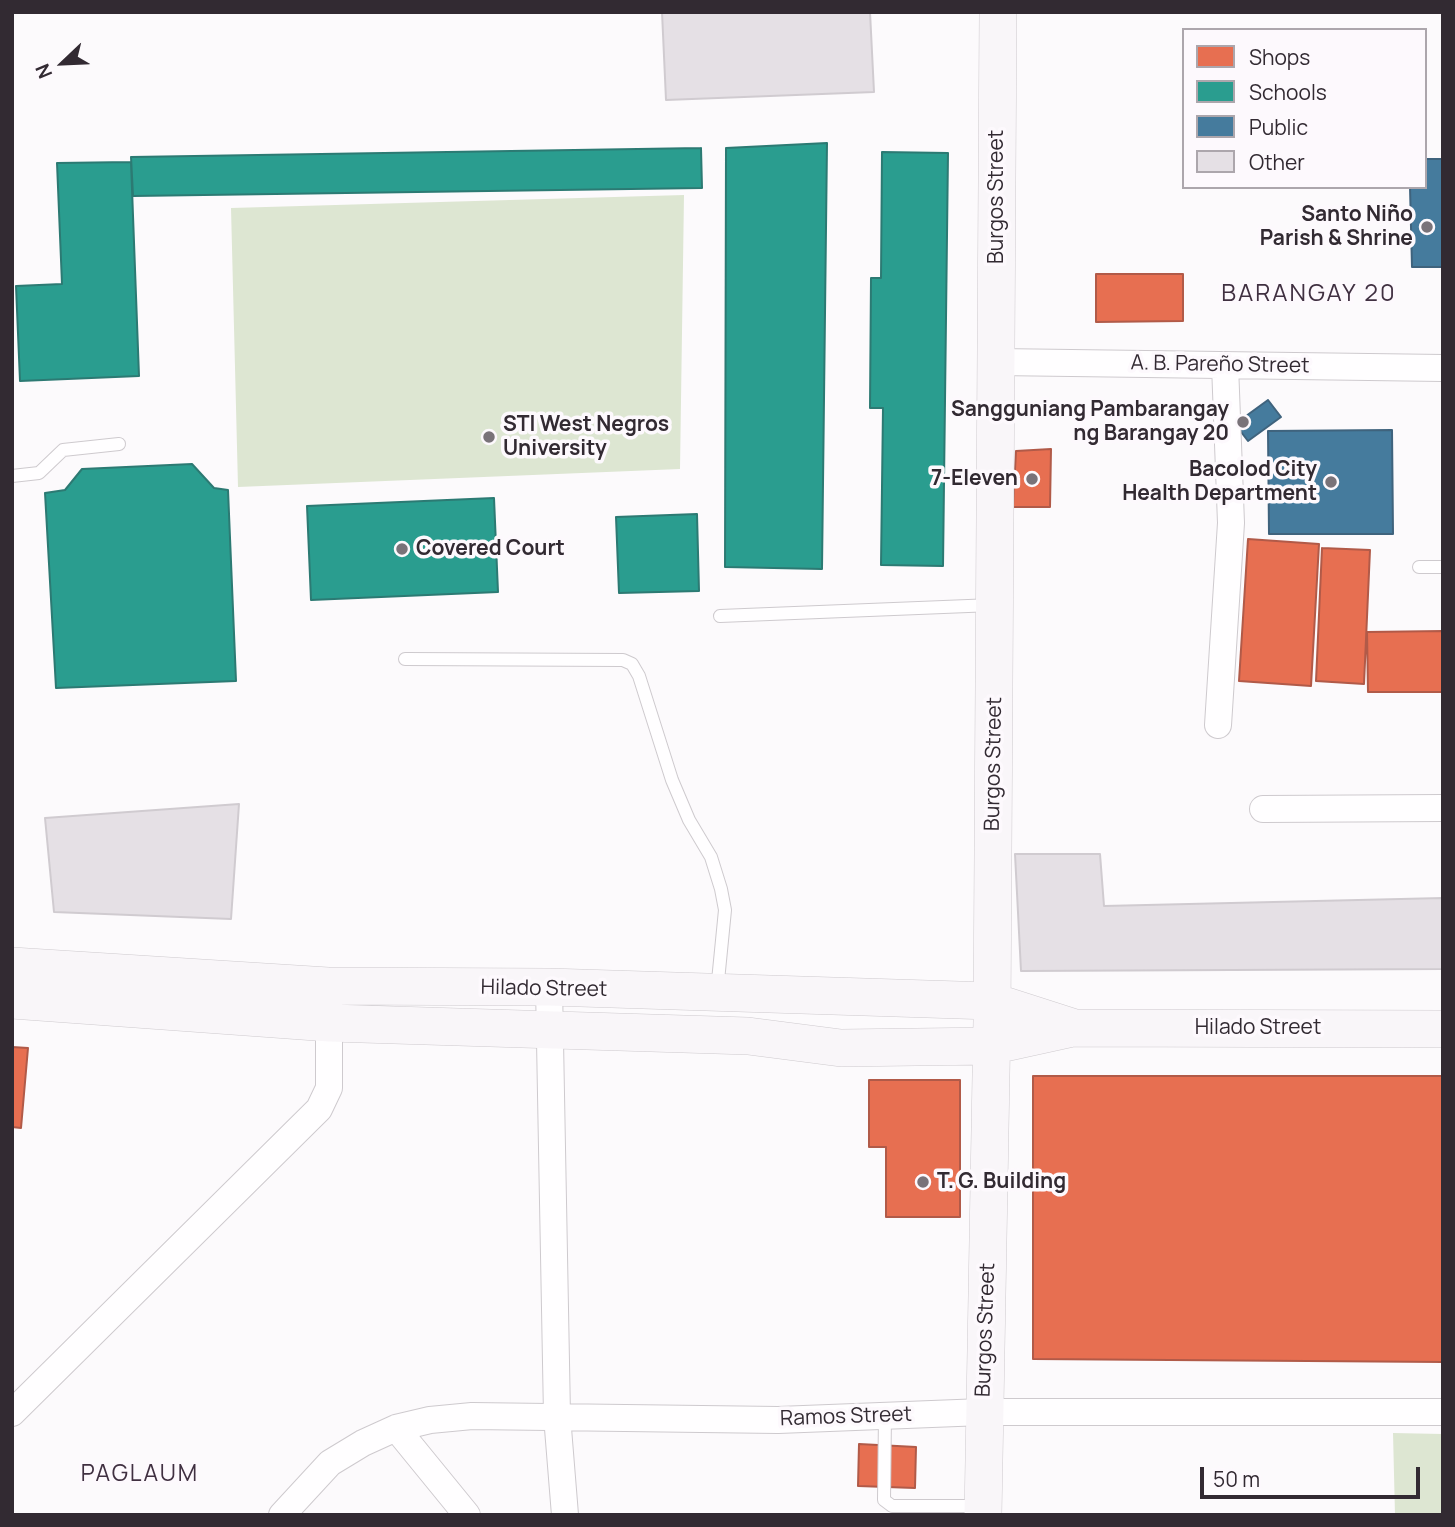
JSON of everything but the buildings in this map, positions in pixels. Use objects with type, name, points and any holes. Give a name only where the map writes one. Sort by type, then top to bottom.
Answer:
[{"type":"main road","name":"Burgos Street","points":[[983,1511],[983,1412],[989,1261],[998,12]]},
{"type":"main road","name":"Hilado Street","points":[[12,966],[328,986],[549,987],[734,995],[903,996],[991,1001],[1073,1028]]},
{"type":"main road","points":[[734,995],[748,1037]]},
{"type":"main road","name":"Hilado Street","points":[[12,1000],[330,1023],[748,1037],[841,1048],[991,1046],[1073,1028],[1443,1029]]},
{"type":"street","name":"A. B. Pareño Street","points":[[997,362],[1443,368]]},
{"type":"street","points":[[1218,725],[1231,523],[1224,365]]},
{"type":"street","points":[[1263,809],[1443,808]]},
{"type":"street","points":[[12,1413],[319,1109],[329,1088],[328,986]]},
{"type":"street","points":[[549,987],[556,1416],[565,1515]]},
{"type":"street","name":"Ramos Street","points":[[282,1515],[330,1463],[396,1428],[430,1420],[472,1416],[778,1420],[983,1412],[1443,1412]]},
{"type":"street","points":[[396,1428],[467,1515]]},
{"type":"lane","points":[[12,476],[39,473],[63,450],[118,444]]},
{"type":"lane","points":[[1419,567],[1443,567]]},
{"type":"lane","points":[[720,616],[995,605]]},
{"type":"lane","points":[[405,659],[623,660],[632,664],[639,676],[672,780],[689,820],[711,857],[721,888],[734,995]]},
{"type":"lane","points":[[885,1415],[884,1500],[892,1506],[983,1511]]},
{"type":"green space","points":[[684,195],[680,469],[238,487],[231,208]]},
{"type":"green space","points":[[1393,1433],[1443,1434],[1443,1515],[1395,1515]]},
{"type":"place","name":"Santo Niño Parish & Shrine","points":[[1427,227]]},
{"type":"place","name":"Sangguniang Pambarangay ng Barangay 20","points":[[1243,422]]},
{"type":"place","name":"STI West Negros University","points":[[489,437]]},
{"type":"place","name":"7-Eleven","points":[[1032,479]]},
{"type":"place","name":"Bacolod City Health Department","points":[[1331,482]]},
{"type":"place","name":"Covered Court","points":[[402,549]]},
{"type":"place","name":"T. G. Building","points":[[923,1182]]},
{"type":"district","name":"BARANGAY 20","points":[[1309,294]]},
{"type":"district","name":"PAGLAUM","points":[[140,1475]]}]
